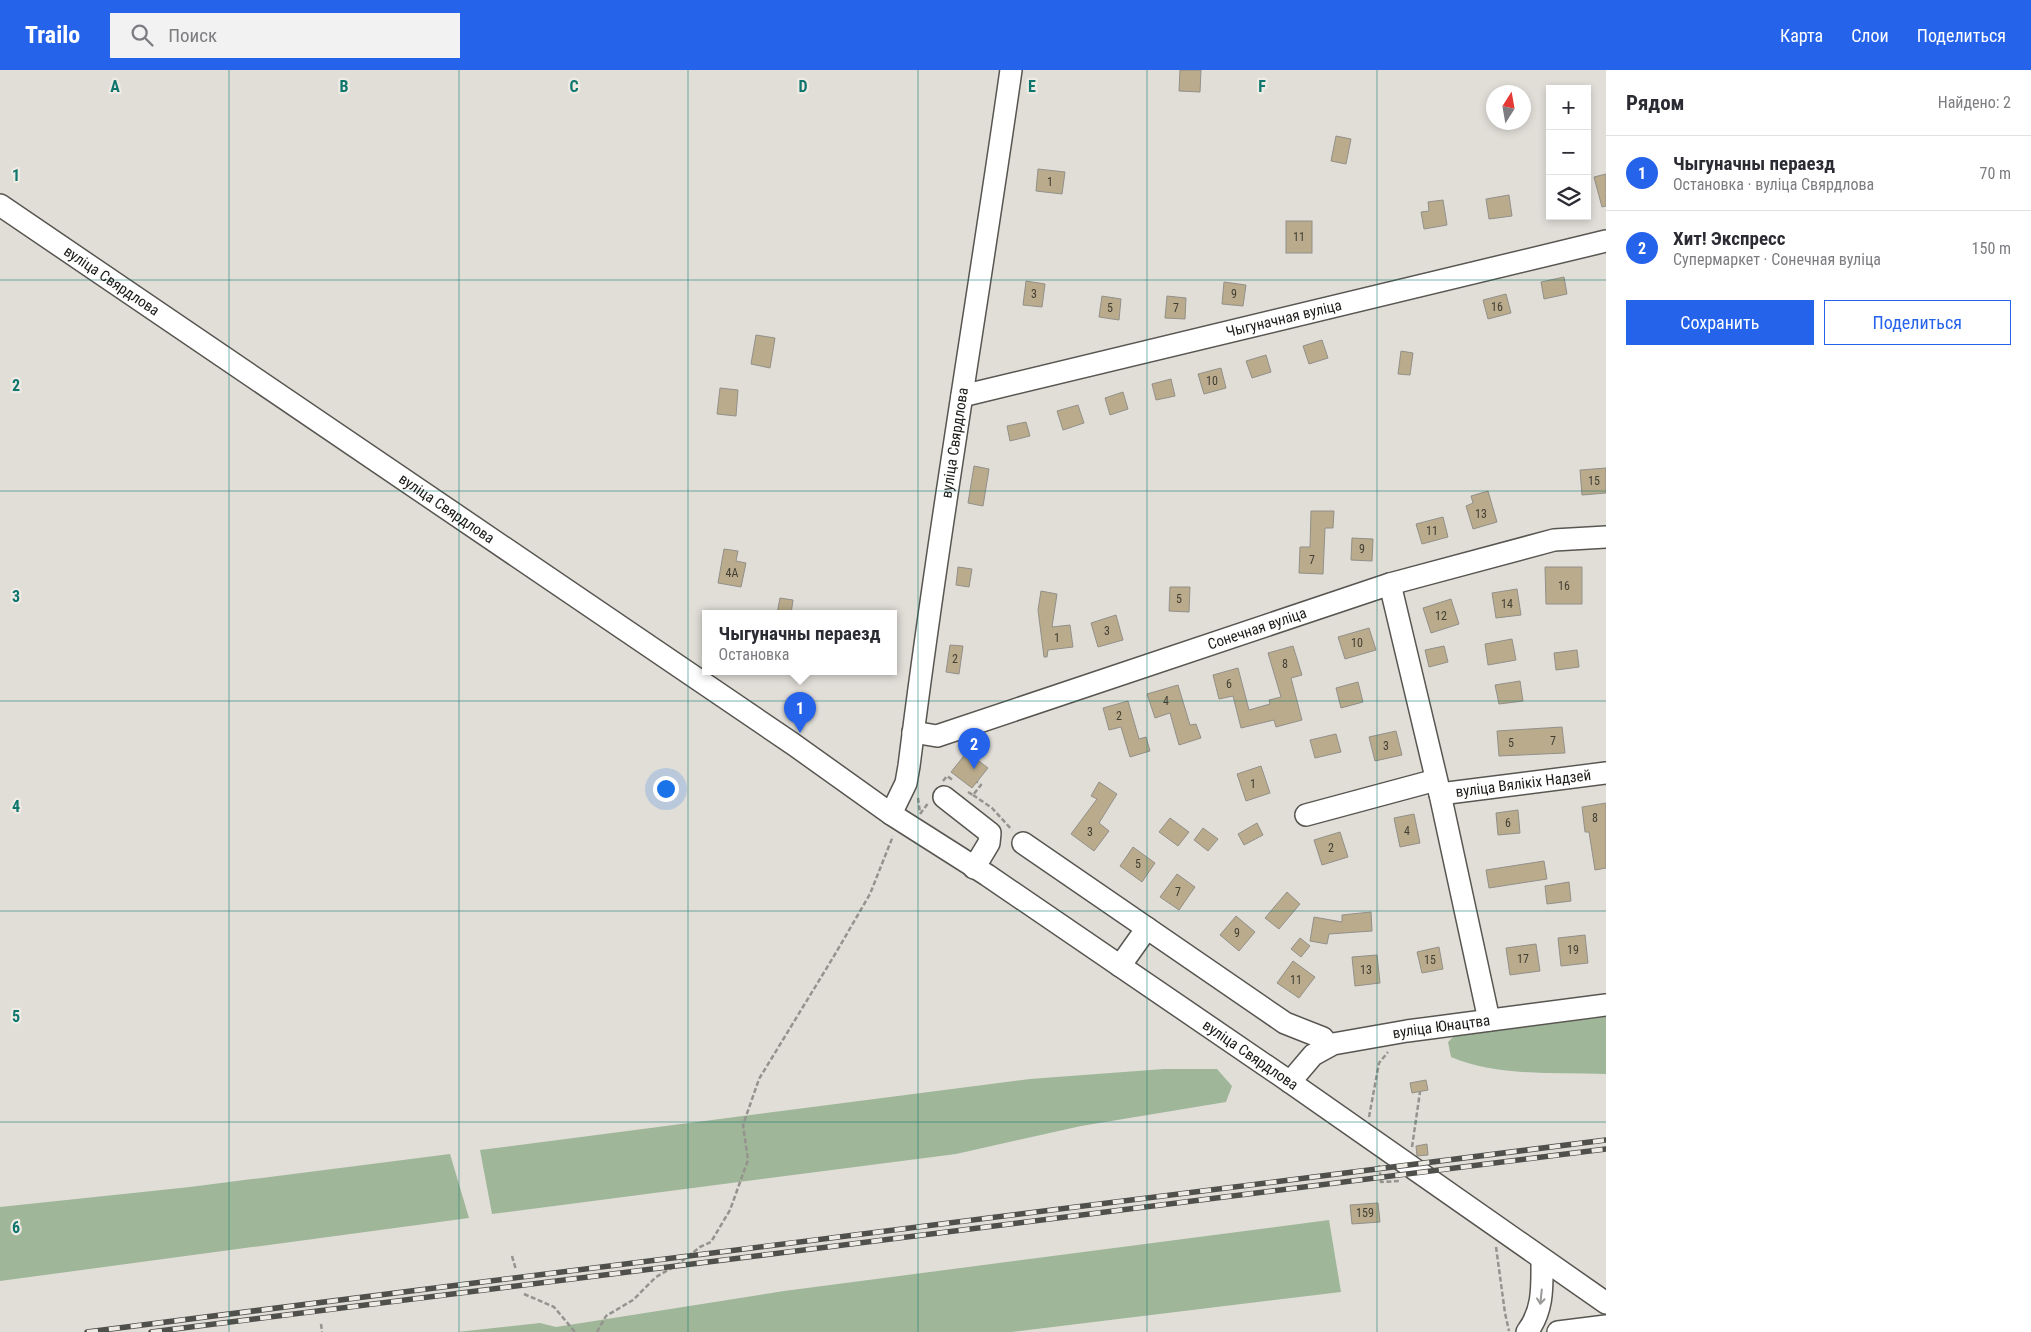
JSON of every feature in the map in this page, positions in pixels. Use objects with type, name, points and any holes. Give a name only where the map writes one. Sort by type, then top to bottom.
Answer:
[{"type":"street","name":"вуліца Свярдлова","points":[[894,823],[906,783],[1011,70]]},
{"type":"street","name":"вуліца Свярдлова","points":[[0,205],[785,738],[894,823],[974,868],[1120,966],[1290,1082],[1606,1303]]},
{"type":"street","name":"Чыгуначная вуліца","points":[[962,396],[1606,240]]},
{"type":"street","name":"Сонечная вуліца","points":[[913,732],[937,736],[1390,584],[1554,540],[1606,537]]},
{"type":"street","points":[[1390,584],[1438,787],[1489,1020]]},
{"type":"street","name":"вуліца Вялікіх Надзей","points":[[1306,815],[1438,787],[1606,773]]},
{"type":"street","points":[[944,797],[990,833],[989,842],[974,868]]},
{"type":"street","points":[[1023,842],[1285,1023],[1323,1038],[1328,1046]]},
{"type":"street","points":[[1120,966],[1147,928]]},
{"type":"street","name":"вуліца Юнацтва","points":[[1290,1082],[1313,1055],[1328,1046],[1407,1031],[1606,1005]]},
{"type":"street","points":[[1527,1332],[1536,1318],[1541,1302],[1542,1259]]},
{"type":"street","points":[[1558,1332],[1606,1326]]},
{"type":"path","points":[[973,795],[992,808],[1023,842]]},
{"type":"path","points":[[597,1332],[606,1316],[633,1300],[656,1277],[677,1265],[700,1247],[711,1242],[730,1210],[748,1160],[743,1125],[759,1079],[870,894],[894,823]]},
{"type":"path","points":[[1368,1124],[1379,1063],[1389,1051]]},
{"type":"path","points":[[1412,1143],[1420,1092]]},
{"type":"path","points":[[1379,1162],[1381,1182],[1408,1180]]},
{"type":"path","points":[[1496,1246],[1505,1313],[1510,1332]]},
{"type":"path","points":[[512,1256],[516,1270]]},
{"type":"path","points":[[524,1294],[554,1307],[575,1332]]},
{"type":"path","points":[[321,1324],[322,1332]]},
{"type":"green space","points":[[1606,1014],[1606,1074],[1507,1071],[1488,1068],[1451,1057],[1448,1042],[1457,1033]]},
{"type":"green space","points":[[1164,1069],[1217,1069],[1232,1086],[1226,1102],[1081,1126],[956,1154],[492,1214],[480,1150],[1030,1079]]},
{"type":"green space","points":[[450,1154],[469,1218],[0,1281],[0,1207],[190,1187]]},
{"type":"green space","points":[[1329,1220],[1341,1292],[1011,1332],[457,1332],[540,1323],[556,1327],[784,1291]]},
{"type":"building","points":[[1180,70],[1201,70],[1200,92],[1179,91]]},
{"type":"building","points":[[1336,136],[1351,139],[1346,164],[1331,161]]},
{"type":"building","points":[[1038,169],[1065,172],[1062,194],[1036,191]]},
{"type":"building","points":[[1606,174],[1606,206],[1602,207],[1594,177]]},
{"type":"building","points":[[1509,195],[1512,216],[1489,219],[1486,199]]},
{"type":"building","points":[[1443,200],[1447,225],[1424,229],[1421,212],[1429,211],[1428,202]]},
{"type":"building","points":[[1286,221],[1312,221],[1312,253],[1286,253]]},
{"type":"building","points":[[1564,277],[1567,294],[1544,299],[1541,282]]},
{"type":"building","points":[[1026,281],[1045,284],[1042,307],[1023,305]]},
{"type":"building","points":[[1224,282],[1246,285],[1243,306],[1222,304]]},
{"type":"building","points":[[1506,294],[1511,313],[1488,319],[1483,300]]},
{"type":"building","points":[[1102,296],[1121,299],[1119,320],[1099,317]]},
{"type":"building","points":[[1167,296],[1186,298],[1185,319],[1165,318]]},
{"type":"building","points":[[756,335],[775,338],[770,368],[751,364]]},
{"type":"building","points":[[1322,340],[1328,358],[1309,364],[1303,346]]},
{"type":"building","points":[[1401,351],[1413,353],[1410,375],[1398,374]]},
{"type":"building","points":[[1266,355],[1271,372],[1252,378],[1246,361]]},
{"type":"building","points":[[1221,368],[1226,388],[1204,394],[1198,374]]},
{"type":"building","points":[[1171,379],[1175,396],[1156,400],[1152,384]]},
{"type":"building","points":[[720,388],[738,390],[736,416],[717,414]]},
{"type":"building","points":[[1123,392],[1128,409],[1110,415],[1105,398]]},
{"type":"building","points":[[1078,405],[1084,423],[1063,430],[1057,411]]},
{"type":"building","points":[[1026,422],[1030,436],[1010,441],[1007,426]]},
{"type":"building","points":[[974,466],[989,469],[983,506],[968,503]]},
{"type":"building","points":[[1606,468],[1606,493],[1582,495],[1580,470]]},
{"type":"building","points":[[1488,491],[1497,522],[1473,529],[1466,506],[1473,503],[1471,496]]},
{"type":"building","points":[[1311,511],[1334,511],[1333,528],[1325,528],[1323,574],[1299,573],[1300,547],[1310,547]]},
{"type":"building","points":[[1443,517],[1448,537],[1422,544],[1416,524]]},
{"type":"building","points":[[1352,538],[1373,539],[1372,561],[1351,560]]},
{"type":"building","points":[[724,549],[738,551],[736,561],[746,563],[741,587],[718,583]]},
{"type":"building","points":[[958,567],[972,569],[969,587],[956,585]]},
{"type":"building","points":[[1545,567],[1582,567],[1582,604],[1546,604]]},
{"type":"building","points":[[1170,587],[1190,587],[1189,612],[1169,611]]},
{"type":"building","points":[[1517,589],[1521,615],[1496,618],[1492,593]]},
{"type":"building","points":[[1041,591],[1057,594],[1052,627],[1070,625],[1073,647],[1048,650],[1047,657],[1044,657],[1038,610]]},
{"type":"building","points":[[780,598],[793,600],[792,610],[778,610]]},
{"type":"building","points":[[1451,599],[1459,624],[1431,633],[1423,608]]},
{"type":"building","points":[[1116,615],[1123,640],[1098,647],[1091,623]]},
{"type":"building","points":[[1369,628],[1376,650],[1345,659],[1338,637]]},
{"type":"building","points":[[1512,639],[1516,660],[1488,665],[1485,644]]},
{"type":"building","points":[[950,645],[963,646],[959,674],[946,672]]},
{"type":"building","points":[[1293,646],[1302,675],[1291,678],[1302,720],[1276,727],[1274,720],[1241,728],[1233,696],[1219,699],[1213,675],[1238,668],[1249,710],[1270,704],[1269,700],[1281,697],[1268,653]]},
{"type":"building","points":[[1444,646],[1448,662],[1429,667],[1425,650]]},
{"type":"building","points":[[1577,650],[1579,667],[1556,670],[1554,653]]},
{"type":"building","points":[[1520,681],[1523,701],[1499,704],[1495,685]]},
{"type":"building","points":[[1358,682],[1363,702],[1341,708],[1336,688]]},
{"type":"building","points":[[1178,685],[1190,725],[1196,724],[1201,738],[1179,745],[1170,713],[1155,718],[1147,694]]},
{"type":"building","points":[[1128,701],[1139,739],[1146,737],[1150,751],[1130,757],[1121,727],[1109,730],[1103,708]]},
{"type":"building","points":[[1562,727],[1565,753],[1499,756],[1497,731]]},
{"type":"building","points":[[1396,731],[1402,755],[1375,761],[1369,737]]},
{"type":"building","points":[[1336,734],[1341,752],[1315,758],[1310,740]]},
{"type":"building","points":[[967,752],[988,768],[972,788],[951,772]]},
{"type":"building","points":[[1261,766],[1270,793],[1246,801],[1237,774]]},
{"type":"building","points":[[1099,782],[1117,794],[1099,823],[1109,831],[1094,851],[1071,834],[1097,799],[1091,796]]},
{"type":"building","points":[[1606,803],[1606,868],[1595,870],[1589,832],[1585,832],[1582,807]]},
{"type":"building","points":[[1518,810],[1520,833],[1498,835],[1496,813]]},
{"type":"building","points":[[1414,814],[1420,843],[1400,847],[1394,818]]},
{"type":"building","points":[[1170,818],[1189,832],[1178,846],[1159,832]]},
{"type":"building","points":[[1257,823],[1263,835],[1244,845],[1238,834]]},
{"type":"building","points":[[1203,828],[1218,839],[1208,851],[1194,840]]},
{"type":"building","points":[[1340,832],[1348,857],[1322,865],[1314,840]]},
{"type":"building","points":[[1133,847],[1155,863],[1142,882],[1120,866]]},
{"type":"building","points":[[1544,861],[1547,879],[1489,888],[1486,870]]},
{"type":"building","points":[[1177,874],[1195,887],[1179,910],[1160,897]]},
{"type":"building","points":[[1569,882],[1571,901],[1547,904],[1545,886]]},
{"type":"building","points":[[1287,892],[1300,904],[1279,929],[1265,918]]},
{"type":"building","points":[[1371,912],[1372,931],[1329,934],[1327,944],[1310,941],[1314,917],[1342,922],[1342,915]]},
{"type":"building","points":[[1236,916],[1255,932],[1239,951],[1220,935]]},
{"type":"building","points":[[1585,935],[1588,963],[1561,966],[1558,938]]},
{"type":"building","points":[[1300,938],[1310,946],[1301,957],[1291,949]]},
{"type":"building","points":[[1536,944],[1540,971],[1510,975],[1506,948]]},
{"type":"building","points":[[1439,947],[1443,969],[1422,973],[1417,952]]},
{"type":"building","points":[[1377,955],[1380,983],[1355,986],[1352,957]]},
{"type":"building","points":[[1293,961],[1315,977],[1299,998],[1277,983]]},
{"type":"building","points":[[1426,1080],[1428,1090],[1412,1093],[1410,1083]]},
{"type":"building","points":[[1427,1144],[1428,1155],[1417,1156],[1416,1146]]},
{"type":"building","points":[[1378,1203],[1380,1222],[1352,1224],[1350,1205]]},
{"type":"railway","points":[[87,1332],[1606,1140]]},
{"type":"railway","points":[[151,1332],[1606,1149]]},
{"type":"place","name":"Чыгуначны пераезд","points":[[800,733]]},
{"type":"place","name":"Хит! Экспресс","points":[[974,769]]}]
